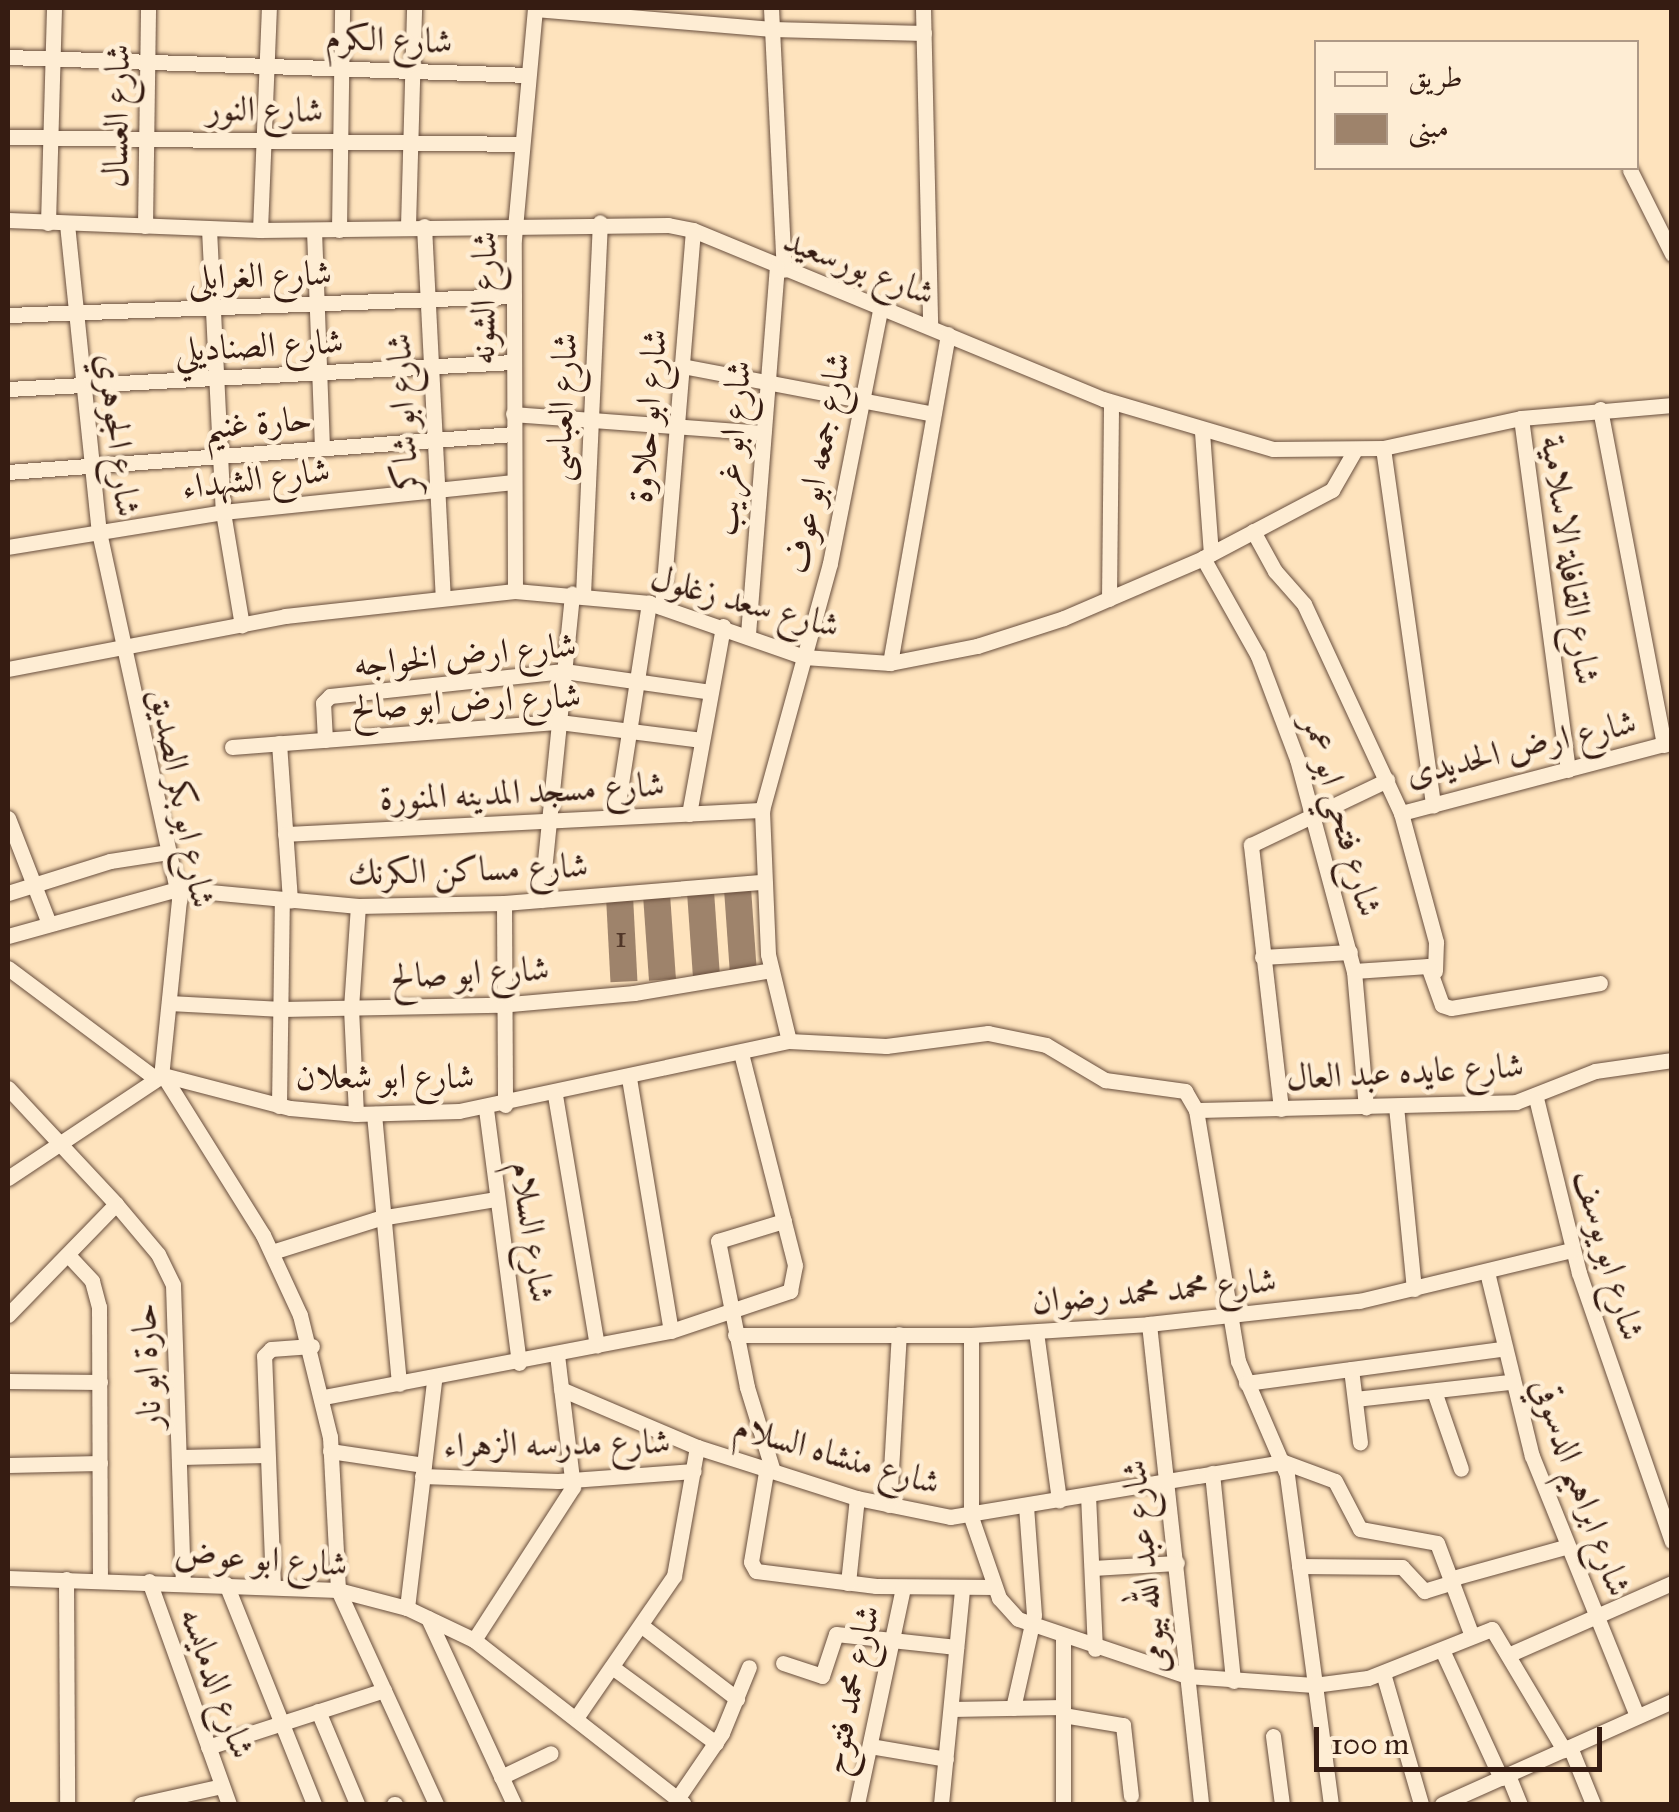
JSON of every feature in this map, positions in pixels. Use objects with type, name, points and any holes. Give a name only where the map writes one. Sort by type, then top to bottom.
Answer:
[{"type":"street","points":[[48,223],[54,8]]},
{"type":"street","name":"شارع العسال","points":[[145,226],[148,8]]},
{"type":"street","points":[[260,230],[268,8]]},
{"type":"street","points":[[339,230],[342,8]]},
{"type":"street","name":"شارع ابو شاكر","points":[[414,8],[411,142],[416,226],[427,299],[443,596]]},
{"type":"street","points":[[535,8],[772,29],[924,33]]},
{"type":"street","name":"شارع الشونه","points":[[515,591],[514,224],[535,8]]},
{"type":"street","name":"شارع ابو غريب","points":[[748,634],[780,269],[771,8]]},
{"type":"street","points":[[923,8],[930,326]]},
{"type":"street","name":"شارع الكرم","points":[[8,57],[528,75]]},
{"type":"street","name":"شارع النور","points":[[8,136],[521,144]]},
{"type":"street","points":[[1630,170],[1672,254]]},
{"type":"street","name":"شارع بورسعيد","points":[[8,220],[260,230],[600,222],[694,230],[780,269],[930,326],[1111,402],[1272,450],[1383,448],[1521,418],[1672,405]]},
{"type":"street","name":"شارع العباسى","points":[[541,900],[564,671],[577,595],[591,420],[600,222]]},
{"type":"street","name":"شارع الجوهري","points":[[67,224],[89,466],[122,652]]},
{"type":"street","points":[[210,229],[223,512],[242,625]]},
{"type":"street","points":[[314,230],[322,448]]},
{"type":"street","name":"شارع ابو حلاوة","points":[[656,605],[694,230]]},
{"type":"street","name":"شارع الغرابلى","points":[[8,316],[514,296]]},
{"type":"street","name":"شارع جمعه ابو عوف","points":[[789,1041],[771,970],[760,882],[762,810],[804,657],[880,306]]},
{"type":"street","points":[[890,663],[948,334]]},
{"type":"street","name":"شارع الصناديلي","points":[[8,389],[513,362]]},
{"type":"street","points":[[682,366],[933,414]]},
{"type":"street","points":[[1108,599],[1111,402]]},
{"type":"street","points":[[1600,409],[1668,744]]},
{"type":"street","points":[[512,414],[763,433]]},
{"type":"street","name":"شارع القافلة الاسلامية","points":[[1521,418],[1568,770]]},
{"type":"street","points":[[1202,432],[1207,556]]},
{"type":"street","name":"حارة غنيم","points":[[8,472],[513,434]]},
{"type":"street","points":[[1383,448],[1433,806]]},
{"type":"street","name":"شارع سعد زغلول","points":[[8,668],[122,652],[242,625],[443,596],[515,591],[656,605],[748,634],[804,657],[890,663],[978,646],[1108,599],[1207,556],[1332,490],[1355,450]]},
{"type":"street","name":"شارع الشهداء","points":[[8,548],[223,512],[513,482]]},
{"type":"street","name":"شارع ارض الحديدى","points":[[1253,531],[1275,570],[1304,604],[1401,813],[1668,744]]},
{"type":"street","name":"شارع فتحي ابو عمر","points":[[1207,556],[1273,690],[1313,816],[1354,971],[1366,1107]]},
{"type":"street","points":[[616,816],[638,678],[656,605]]},
{"type":"street","points":[[689,814],[723,626]]},
{"type":"street","name":"شارع ابو بكر الصديق","points":[[122,652],[178,889],[160,1076]]},
{"type":"street","name":"شارع ارض الخواجه","points":[[325,740],[323,703],[330,696],[564,671],[638,678],[711,692]]},
{"type":"street","name":"شارع ارض ابو صالح","points":[[232,747],[559,722],[702,740]]},
{"type":"street","points":[[279,743],[286,901],[279,1106]]},
{"type":"street","points":[[1280,1109],[1251,846],[1386,780]]},
{"type":"street","name":"شارع مسجد المدينه المنورة","points":[[285,834],[762,810]]},
{"type":"street","points":[[1401,813],[1436,942],[1435,971],[1446,1008],[1600,982]]},
{"type":"street","points":[[8,818],[48,921]]},
{"type":"street","points":[[8,893],[168,852]]},
{"type":"street","name":"شارع مساكن الكرنك","points":[[178,889],[358,906],[504,903],[760,882]]},
{"type":"street","points":[[8,936],[48,921],[178,889]]},
{"type":"street","points":[[504,903],[499,1005],[505,1104]]},
{"type":"street","points":[[356,1114],[352,1008],[358,906]]},
{"type":"street","points":[[1262,958],[1350,952]]},
{"type":"street","points":[[1354,971],[1424,966],[1435,971]]},
{"type":"street","points":[[8,968],[160,1076],[272,1252],[312,1346],[324,1397],[338,1590],[436,1804]]},
{"type":"street","name":"شارع ابو صالح","points":[[169,1003],[282,1009],[499,1005],[634,993],[771,970]]},
{"type":"street","name":"شارع ابو شعلان","points":[[160,1076],[279,1106],[356,1114],[486,1109],[789,1041],[886,1046],[1009,1033],[1046,1045],[1104,1080],[1178,1088],[1196,1110]]},
{"type":"street","points":[[324,1397],[434,1381],[671,1331],[794,1285],[784,1221],[741,1052]]},
{"type":"street","name":"شارع عايده عبد العال","points":[[1196,1110],[1396,1106],[1536,1098],[1595,1071],[1672,1060]]},
{"type":"street","points":[[8,1178],[160,1076]]},
{"type":"street","points":[[629,1078],[671,1331]]},
{"type":"street","name":"حارة ابو نار","points":[[8,1090],[116,1204],[158,1254],[174,1285],[183,1583]]},
{"type":"street","points":[[554,1095],[597,1346]]},
{"type":"street","name":"شارع ابو يوسف","points":[[1536,1098],[1572,1250],[1672,1541]]},
{"type":"street","points":[[1396,1106],[1414,1289]]},
{"type":"street","name":"شارع السلام","points":[[486,1109],[519,1363]]},
{"type":"street","points":[[1196,1110],[1230,1315],[1246,1383],[1284,1462],[1331,1804]]},
{"type":"street","points":[[374,1114],[380,1218],[399,1384]]},
{"type":"street","points":[[272,1252],[380,1218],[496,1199]]},
{"type":"street","points":[[8,1315],[116,1204]]},
{"type":"street","points":[[784,1221],[719,1238],[735,1335],[770,1468],[752,1567],[761,1572],[903,1588],[994,1587]]},
{"type":"street","name":"شارع محمد محمد رضوان","points":[[735,1335],[971,1335],[1148,1324],[1414,1289],[1572,1250]]},
{"type":"street","points":[[69,1256],[97,1294],[100,1580]]},
{"type":"street","name":"شارع ابراهيم الدسوقي","points":[[1487,1272],[1509,1382],[1568,1546],[1638,1716]]},
{"type":"street","name":"شارع عبد الله بيومى","points":[[1148,1324],[1201,1804]]},
{"type":"street","points":[[1036,1332],[1059,1500]]},
{"type":"street","points":[[889,1506],[898,1334]]},
{"type":"street","points":[[971,1335],[970,1517],[994,1587],[1007,1610],[1062,1638],[1186,1676],[1314,1685],[1382,1673],[1478,1633],[1495,1631],[1567,1748],[1593,1804]]},
{"type":"street","points":[[273,1587],[264,1356],[271,1349],[312,1346]]},
{"type":"street","points":[[1246,1383],[1502,1349]]},
{"type":"street","points":[[474,1640],[574,1480],[557,1355]]},
{"type":"street","points":[[1351,1369],[1360,1442]]},
{"type":"street","points":[[8,1381],[100,1382]]},
{"type":"street","points":[[407,1608],[434,1381]]},
{"type":"street","points":[[1355,1399],[1435,1394],[1509,1382]]},
{"type":"street","name":"شارع منشاه السلام","points":[[562,1389],[697,1448],[856,1498],[970,1517],[1284,1462]]},
{"type":"street","points":[[1435,1394],[1460,1470]]},
{"type":"street","points":[[578,1716],[642,1626],[678,1564],[697,1448]]},
{"type":"street","name":"شارع مدرسه الزهراء","points":[[330,1451],[423,1470],[574,1480],[694,1471]]},
{"type":"street","points":[[181,1457],[268,1455]]},
{"type":"street","points":[[1284,1462],[1335,1481],[1360,1529],[1437,1543],[1478,1633]]},
{"type":"street","points":[[8,1464],[100,1463]]},
{"type":"street","points":[[1212,1473],[1233,1681]]},
{"type":"street","points":[[1088,1495],[1096,1649]]},
{"type":"street","points":[[848,1583],[856,1498]]},
{"type":"street","points":[[1012,1708],[1032,1625],[1026,1506]]},
{"type":"street","points":[[1299,1566],[1402,1568],[1424,1591],[1568,1546]]},
{"type":"street","points":[[1092,1568],[1177,1563]]},
{"type":"street","name":"شارع ابو عوض","points":[[8,1578],[338,1590],[407,1608],[474,1640],[578,1716],[681,1802]]},
{"type":"street","points":[[66,1579],[67,1804]]},
{"type":"street","name":"شارع الدمايسه","points":[[149,1581],[229,1804]]},
{"type":"street","points":[[1510,1654],[1672,1583]]},
{"type":"street","points":[[226,1584],[314,1804]]},
{"type":"street","name":"شارع محمد فتوح","points":[[856,1804],[903,1588]]},
{"type":"street","points":[[941,1804],[962,1588]]},
{"type":"street","points":[[428,1618],[514,1804]]},
{"type":"street","points":[[642,1626],[737,1700]]},
{"type":"street","points":[[784,1663],[822,1676],[832,1636],[956,1647]]},
{"type":"street","points":[[1062,1638],[1063,1804]]},
{"type":"street","points":[[1442,1650],[1520,1804]]},
{"type":"street","points":[[612,1667],[716,1743]]},
{"type":"street","points":[[681,1802],[716,1743],[749,1667]]},
{"type":"street","points":[[1382,1673],[1422,1804]]},
{"type":"street","points":[[208,1747],[384,1690]]},
{"type":"street","points":[[1442,1804],[1672,1701]]},
{"type":"street","points":[[950,1710],[1063,1711],[1125,1728],[1131,1796]]},
{"type":"street","points":[[318,1711],[357,1804]]},
{"type":"street","points":[[1272,1736],[1282,1804]]},
{"type":"street","points":[[870,1746],[946,1759]]},
{"type":"street","points":[[501,1777],[551,1753]]},
{"type":"street","points":[[140,1804],[222,1786]]},
{"type":"building","points":[[751,888],[757,972],[730,974],[724,890]]},
{"type":"building","points":[[714,891],[720,975],[693,977],[687,893]]},
{"type":"building","points":[[670,894],[676,979],[649,981],[643,896]]},
{"type":"building","points":[[633,896],[637,981],[610,982],[606,897]]}]
